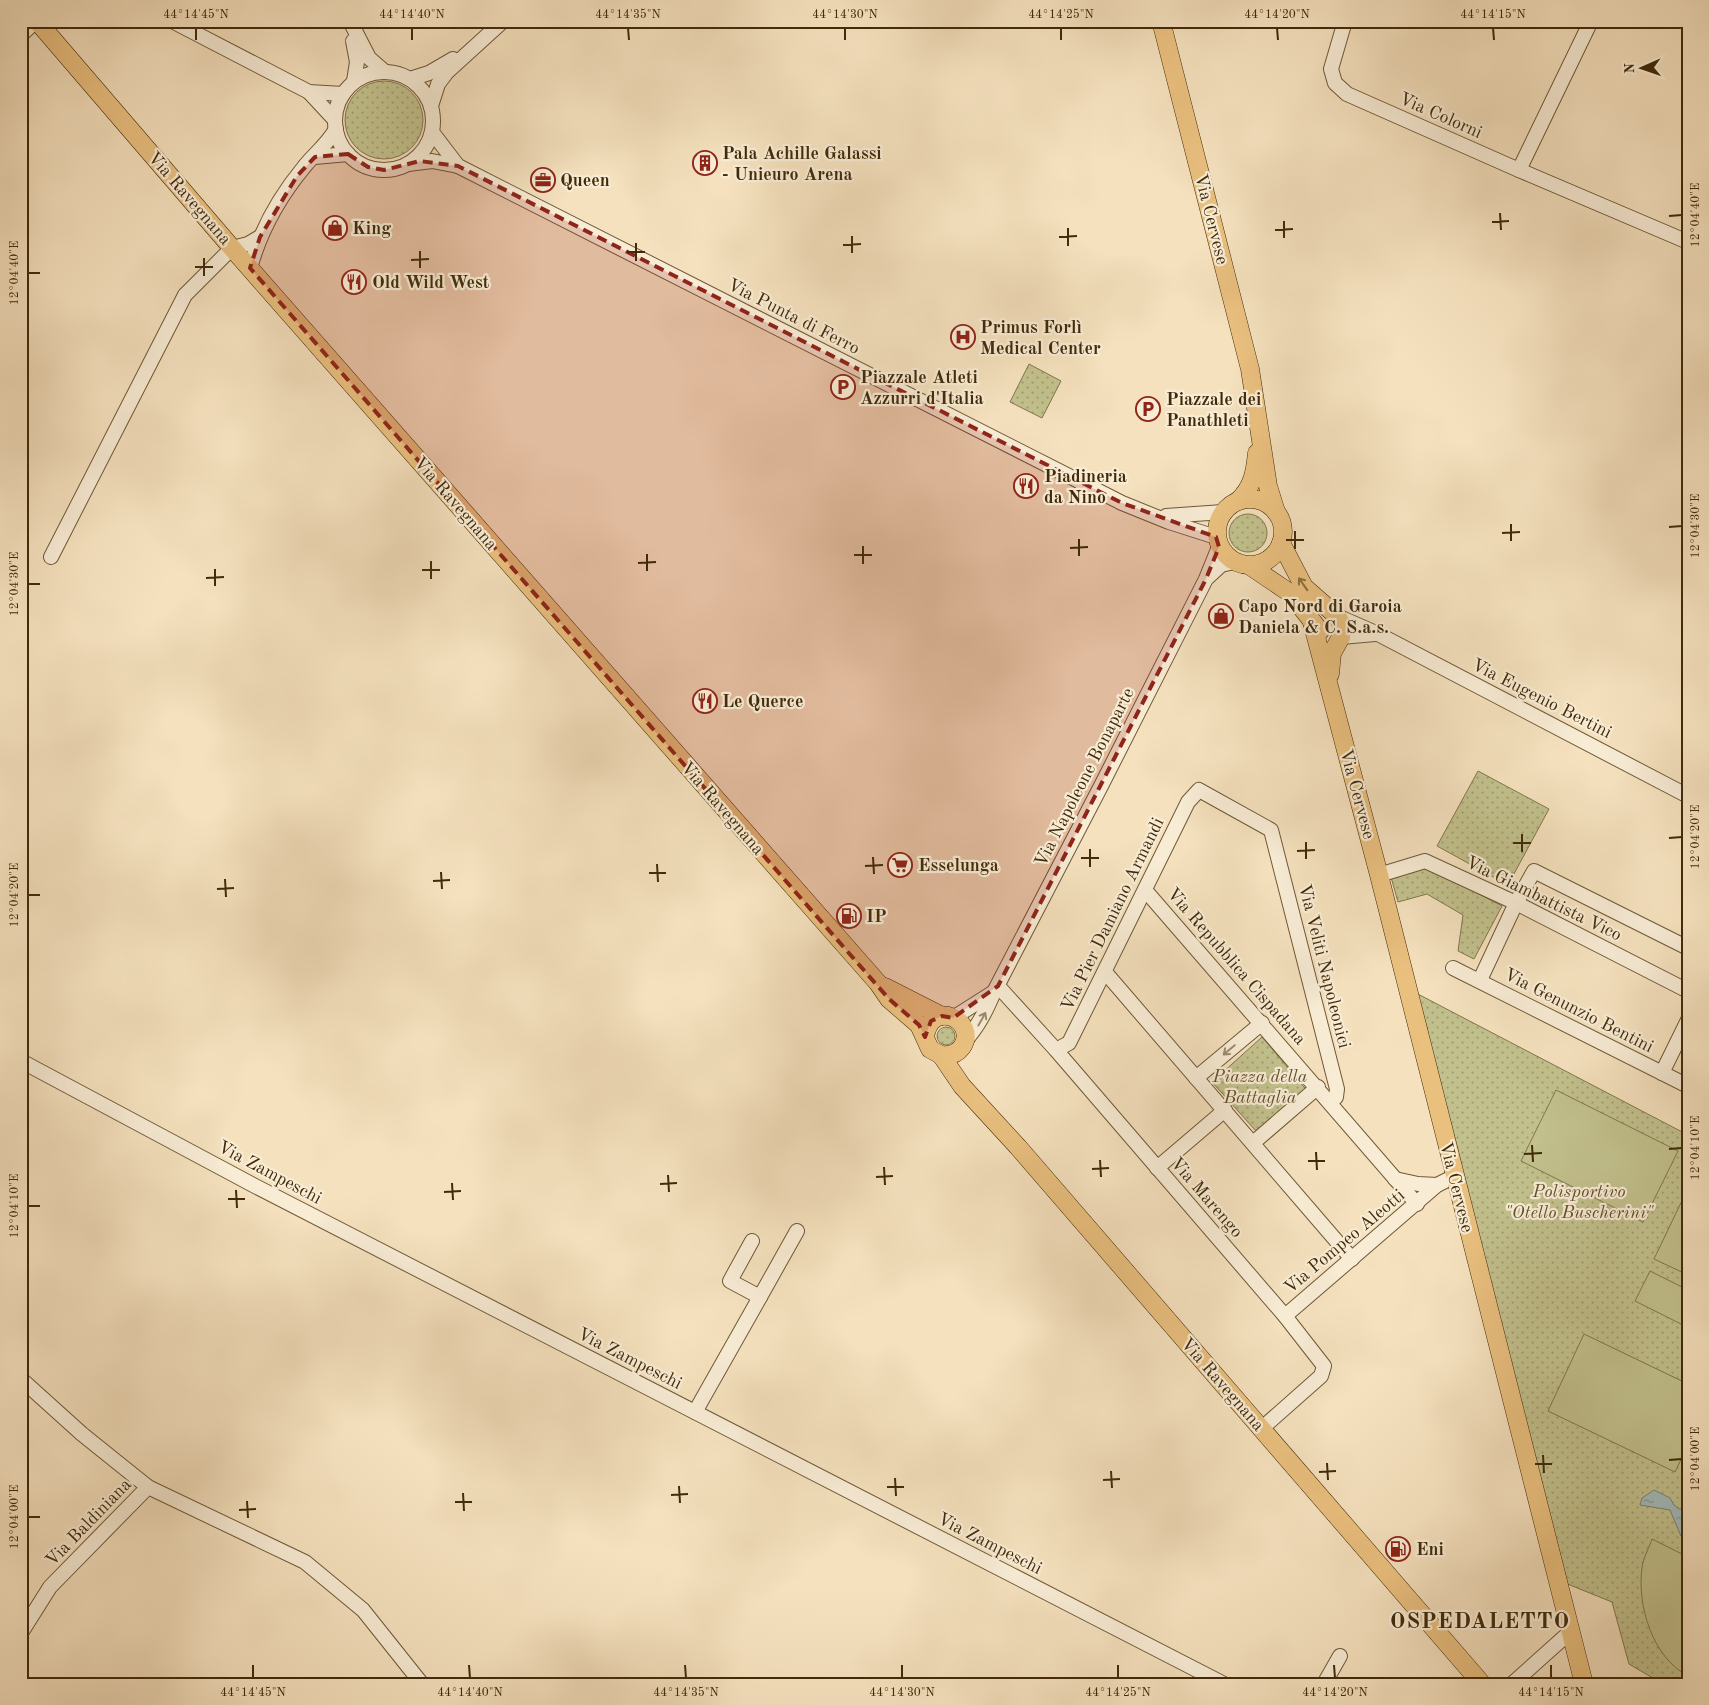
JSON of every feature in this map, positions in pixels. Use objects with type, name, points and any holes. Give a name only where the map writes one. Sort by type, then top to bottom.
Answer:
[{"type":"main road","name":"Via Ravegnana","points":[[36,21],[232,248],[878,983],[889,999],[919,1026],[925,1038]]},
{"type":"main road","name":"Via Cervese","points":[[1161,21],[1250,370],[1268,486],[1283,528],[1281,543],[1304,587],[1337,616]]},
{"type":"main road","name":"Via Cervese","points":[[1223,512],[1248,492],[1253,481],[1258,417]]},
{"type":"main road","points":[[1238,501],[1259,500],[1276,512]]},
{"type":"main road","points":[[1218,542],[1217,523],[1223,512]]},
{"type":"main road","name":"Via Cervese","points":[[1218,542],[1242,564],[1290,593],[1326,637],[1334,639],[1341,637]]},
{"type":"main road","points":[[1242,564],[1271,558],[1281,543]]},
{"type":"main road","points":[[1337,616],[1342,624],[1341,637]]},
{"type":"main road","name":"Via Cervese","points":[[1312,622],[1379,875],[1584,1684]]},
{"type":"main road","name":"Via Cervese","points":[[1330,690],[1330,659],[1341,637]]},
{"type":"main road","name":"Via Ravegnana","points":[[878,983],[948,1017]]},
{"type":"main road","points":[[962,1046],[951,1055],[941,1055],[930,1049],[925,1038],[926,1029],[931,1022],[948,1017],[963,1027],[962,1046],[959,1067],[962,1086]]},
{"type":"main road","name":"Via Ravegnana","points":[[941,1055],[962,1086],[1018,1147],[1482,1684]]},
{"type":"street","points":[[21,35],[36,21]]},
{"type":"street","points":[[172,21],[309,92],[336,125]]},
{"type":"street","points":[[349,21],[369,58],[384,71]]},
{"type":"street","points":[[349,21],[357,54],[354,81]]},
{"type":"street","points":[[431,106],[438,84],[446,72],[503,21]]},
{"type":"street","name":"Via Colorni","points":[[1345,21],[1331,70],[1335,84],[1347,94],[1688,242]]},
{"type":"street","points":[[1519,170],[1591,21]]},
{"type":"street","points":[[410,79],[429,73],[479,42]]},
{"type":"street","points":[[407,164],[421,153],[432,132],[431,106],[423,91],[410,79],[384,71],[370,73],[354,81],[337,105],[336,125],[339,140],[348,154],[361,164],[376,169],[396,168],[426,161],[458,166]]},
{"type":"street","points":[[309,92],[343,94]]},
{"type":"street","points":[[250,268],[260,236],[297,176],[315,157],[336,125]]},
{"type":"street","name":"Via Punta di Ferro","points":[[432,132],[458,166],[1115,500],[1218,542]]},
{"type":"street","points":[[315,157],[348,154]]},
{"type":"street","points":[[51,557],[185,295],[232,248],[248,244],[260,236]]},
{"type":"street","name":"Via Punta di Ferro","points":[[1153,516],[1180,517],[1223,512]]},
{"type":"street","name":"Via Napoleone Bonaparte","points":[[962,1046],[978,1026],[1206,579],[1218,542]]},
{"type":"street","name":"Via Napoleone Bonaparte","points":[[1206,579],[1221,565],[1242,564]]},
{"type":"street","name":"Via Eugenio Bertini","points":[[1337,616],[1378,634],[1688,796]]},
{"type":"street","points":[[1341,637],[1378,634]]},
{"type":"street","name":"Via Pier Damiano Armandi","points":[[1056,1050],[1069,1042],[1188,802],[1199,790]]},
{"type":"street","name":"Via Veliti Napoleonici","points":[[1199,790],[1271,830],[1337,1089],[1336,1097],[1331,1102]]},
{"type":"street","name":"Via Giambattista Vico","points":[[1379,875],[1425,862],[1516,903],[1688,991]]},
{"type":"street","points":[[1480,980],[1516,903],[1534,871],[1688,948]]},
{"type":"street","name":"Via Repubblica Cispadana","points":[[1146,890],[1331,1102],[1417,1204]]},
{"type":"street","name":"Via Genunzio Bentini","points":[[1453,968],[1688,1086]]},
{"type":"street","points":[[1105,972],[1352,1259]]},
{"type":"street","name":"Via Napoleone Bonaparte","points":[[948,1017],[996,989]]},
{"type":"street","name":"Via Marengo","points":[[996,989],[1056,1050],[1320,1359],[1324,1370],[1261,1429]]},
{"type":"street","points":[[1662,1073],[1688,1020]]},
{"type":"street","points":[[1196,1078],[1262,1023]]},
{"type":"street","name":"Via Zampeschi","points":[[21,1061],[255,1186],[1224,1684]]},
{"type":"street","points":[[1253,1143],[1318,1087]]},
{"type":"street","points":[[1158,1168],[1225,1110]]},
{"type":"street","points":[[1395,1179],[1418,1184],[1432,1190],[1456,1183]]},
{"type":"street","name":"Via Pompeo Aleotti","points":[[1285,1316],[1432,1190]]},
{"type":"street","points":[[695,1412],[797,1231]]},
{"type":"street","points":[[752,1240],[730,1282],[760,1297]]},
{"type":"street","points":[[21,1379],[82,1434],[148,1487],[305,1562],[363,1610],[422,1684]]},
{"type":"street","name":"Via Baldiniana","points":[[21,1634],[50,1587],[148,1487]]},
{"type":"street","points":[[1512,1684],[1570,1632]]},
{"type":"street","points":[[1324,1684],[1340,1656]]},
{"type":"highlighted area","points":[[348,154],[368,167],[384,170],[420,161],[458,166],[1122,503],[1216,537],[1219,547],[1206,579],[998,986],[953,1018],[942,1016],[931,1021],[925,1037],[919,1025],[889,999],[250,268],[260,237],[297,176],[315,157]]},
{"type":"green space","points":[[384,81],[399,84],[411,93],[420,105],[423,120],[420,135],[411,147],[399,156],[384,159],[369,156],[357,147],[348,135],[345,120],[348,105],[357,93],[369,84]]},
{"type":"green space","points":[[1029,364],[1061,381],[1042,418],[1010,402]]},
{"type":"green space","points":[[1248,514],[1261,520],[1267,533],[1261,546],[1248,552],[1235,546],[1229,533],[1235,520]]},
{"type":"green space","points":[[1478,771],[1549,809],[1508,885],[1437,846]]},
{"type":"green space","points":[[1427,867],[1502,906],[1474,959],[1458,951],[1463,915],[1427,894],[1398,902],[1391,877]]},
{"type":"green space","name":"Polisportivo \"Otello Buscherini\"","points":[[1414,992],[1688,1135],[1688,1684],[1663,1684],[1629,1664],[1612,1602],[1565,1583]]},
{"type":"green space","points":[[942,1027],[950,1027],[955,1032],[953,1043],[942,1045],[937,1040],[937,1032]]},
{"type":"green space","name":"Piazza della Battaglia","points":[[1262,1037],[1309,1093],[1256,1131],[1212,1082]]},
{"type":"green space","points":[[1556,1090],[1678,1151],[1643,1222],[1521,1161]]},
{"type":"green space","points":[[1688,1188],[1688,1275],[1654,1259]]},
{"type":"green space","points":[[1650,1271],[1688,1290],[1687,1327],[1635,1301]]},
{"type":"green space","points":[[1584,1334],[1688,1384],[1688,1445],[1675,1472],[1548,1411]]},
{"type":"green space","points":[[1652,1539],[1688,1557],[1688,1676],[1675,1667],[1656,1643],[1645,1613],[1642,1598],[1642,1568]]},
{"type":"water","points":[[1654,1490],[1670,1498],[1679,1509],[1688,1508],[1688,1538],[1681,1536],[1670,1510],[1640,1505],[1642,1498]]},
{"type":"place","name":"Pala Achille Galassi - Unieuro Arena","points":[[705,163]]},
{"type":"place","name":"Queen","points":[[543,180]]},
{"type":"place","name":"King","points":[[335,228]]},
{"type":"place","name":"Old Wild West","points":[[354,282]]},
{"type":"place","name":"Primus Forlì Medical Center","points":[[963,337]]},
{"type":"place","name":"Piazzale Atleti Azzurri d'Italia","points":[[843,387]]},
{"type":"place","name":"Piazzale dei Panathleti","points":[[1148,409]]},
{"type":"place","name":"Piadineria da Nino","points":[[1026,486]]},
{"type":"place","name":"Capo Nord di Garoia Daniela & C. S.a.s.","points":[[1221,616]]},
{"type":"place","name":"Le Querce","points":[[705,701]]},
{"type":"place","name":"Esselunga","points":[[900,865]]},
{"type":"place","name":"IP","points":[[849,916]]},
{"type":"place","name":"Eni","points":[[1398,1549]]},
{"type":"district","name":"OSPEDALETTO","points":[[1480,1620]]}]
